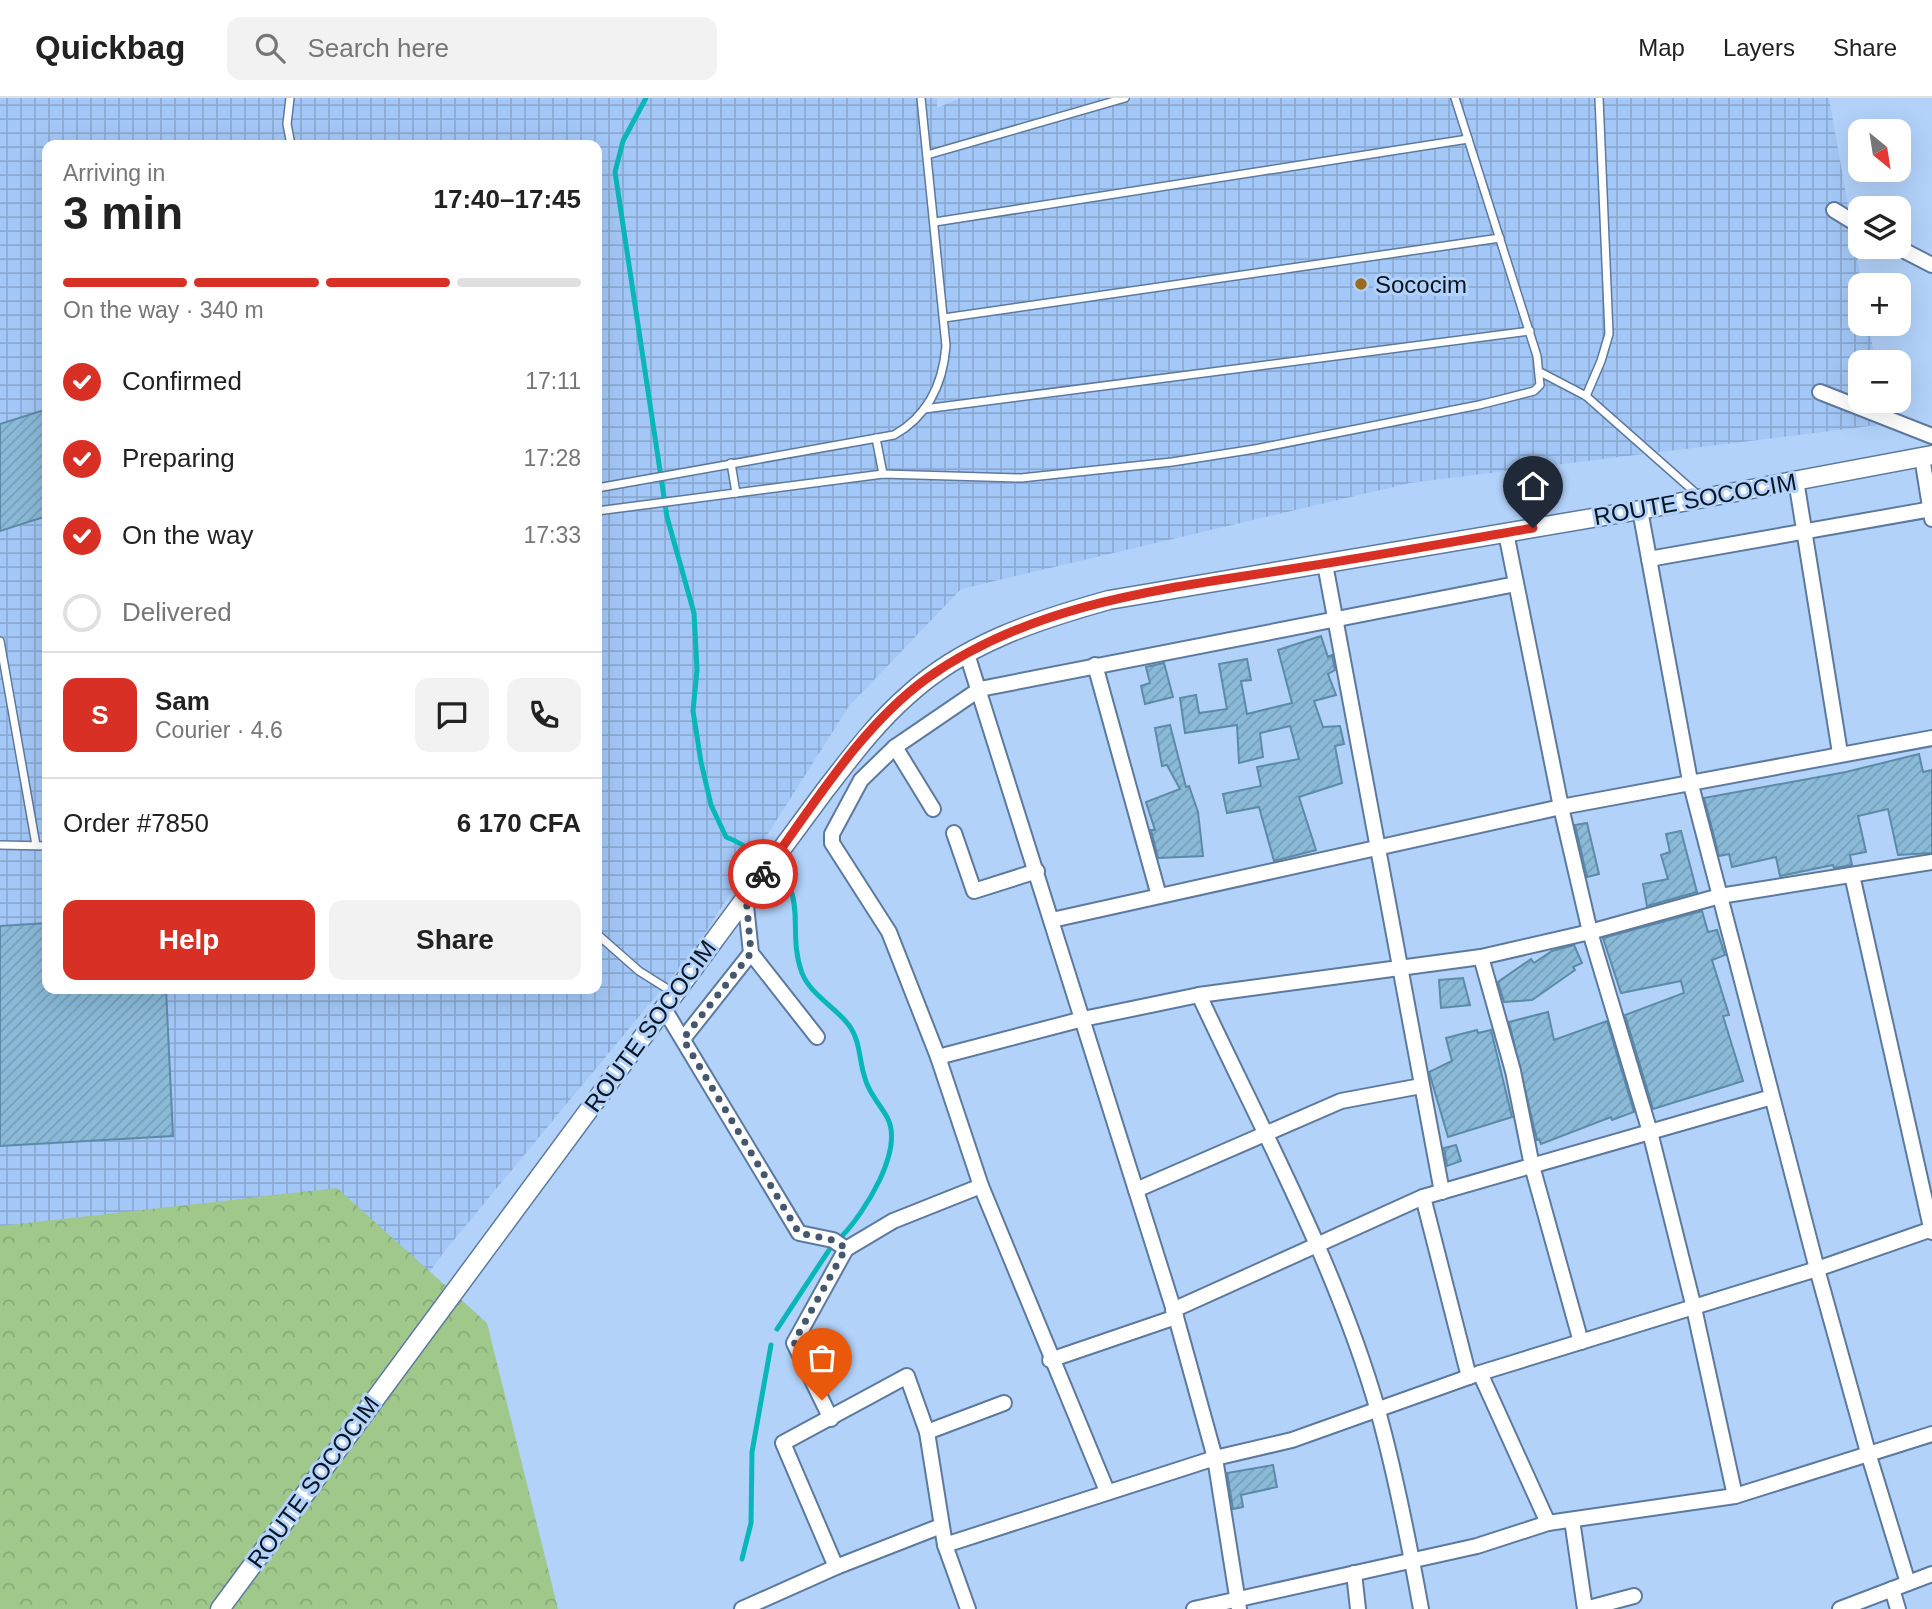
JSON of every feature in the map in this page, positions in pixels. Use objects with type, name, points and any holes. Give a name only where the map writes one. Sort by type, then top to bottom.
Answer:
[{"type":"street","points":[[1834,210],[1848,219]]},
{"type":"street","points":[[1911,254],[1932,265]]},
{"type":"street","points":[[1820,392],[1932,436]]},
{"type":"street","points":[[1649,559],[1931,513],[1927,456]]},
{"type":"street","name":"ROUTE SOCOCIM","points":[[220,1609],[778,853],[861,744],[891,711],[926,679],[967,654],[1032,622],[1109,600],[1640,510],[1927,456]]},
{"type":"street","points":[[1796,480],[1840,753]]},
{"type":"street","points":[[1640,510],[1690,781],[1817,1269],[1869,1456],[1909,1583]]},
{"type":"street","points":[[1506,533],[1561,807],[1590,932],[1650,1132],[1694,1308],[1735,1496]]},
{"type":"street","points":[[1325,564],[1398,968],[1442,1192]]},
{"type":"street","points":[[1107,1491],[981,1186],[938,1056],[889,932],[831,839],[861,780],[895,747],[980,689],[1516,584]]},
{"type":"street","points":[[967,654],[1174,1313],[1215,1458],[1238,1603]]},
{"type":"street","points":[[1095,665],[1159,896]]},
{"type":"street","points":[[1052,920],[1561,807],[1932,738]]},
{"type":"street","points":[[895,747],[933,809]]},
{"type":"street","points":[[954,833],[974,891],[1037,872]]},
{"type":"street","points":[[938,1056],[1083,1019],[1199,995],[1481,957],[1590,932],[1720,896],[1932,862]]},
{"type":"street","points":[[945,1545],[1215,1458],[1292,1440],[1475,1375],[1817,1269],[1932,1230],[1852,875]]},
{"type":"street","points":[[746,896],[751,953],[817,1037]]},
{"type":"street","points":[[683,1039],[751,953]]},
{"type":"street","points":[[1481,957],[1513,1071],[1532,1166],[1581,1342]]},
{"type":"street","points":[[1199,995],[1315,1246],[1349,1327],[1377,1411],[1421,1609]]},
{"type":"street","points":[[668,1000],[683,1039],[799,1233],[833,1240],[846,1248]]},
{"type":"street","points":[[1136,1190],[1341,1101],[1421,1086]]},
{"type":"street","points":[[1051,1360],[1174,1313],[1423,1197],[1772,1097]]},
{"type":"street","points":[[831,1419],[794,1342],[846,1248],[893,1221],[981,1186]]},
{"type":"street","points":[[1423,1197],[1475,1375],[1548,1523]]},
{"type":"street","points":[[836,1567],[783,1443],[907,1376],[928,1432],[945,1545],[968,1609]]},
{"type":"street","points":[[928,1432],[1004,1403]]},
{"type":"street","points":[[1194,1609],[1238,1603],[1354,1573],[1477,1546],[1548,1523],[1735,1496],[1932,1434]]},
{"type":"street","points":[[1572,1520],[1585,1609],[1634,1596]]},
{"type":"street","points":[[742,1609],[836,1567],[941,1526]]},
{"type":"street","points":[[1354,1573],[1358,1609]]},
{"type":"street","points":[[1840,1609],[1932,1574]]},
{"type":"street","points":[[1892,1589],[1898,1609]]},
{"type":"lane","points":[[290,98],[287,124],[290,140]]},
{"type":"lane","points":[[602,487],[894,435],[907,428],[924,409],[944,371],[944,318],[921,98]]},
{"type":"lane","points":[[927,155],[1125,98]]},
{"type":"lane","points":[[602,510],[883,474],[1021,478],[1244,451],[1505,399],[1537,390],[1541,385],[1540,372],[1530,331],[1455,98]]},
{"type":"lane","points":[[1586,396],[1609,334],[1599,98]]},
{"type":"lane","points":[[935,222],[1468,139]]},
{"type":"lane","points":[[944,318],[1500,238]]},
{"type":"lane","points":[[924,409],[1530,331]]},
{"type":"lane","points":[[1540,372],[1586,396],[1702,498]]},
{"type":"lane","points":[[876,438],[883,474]]},
{"type":"lane","points":[[731,463],[736,493]]},
{"type":"lane","points":[[0,641],[3,678],[36,845]]},
{"type":"lane","points":[[0,845],[42,846]]},
{"type":"lane","points":[[602,938],[668,1000]]},
{"type":"shaded area","points":[[0,98],[937,98],[937,108],[960,98],[1829,98],[1848,206],[1848,259],[1857,259],[1860,273],[1848,273],[1848,336],[1871,336],[1873,350],[1848,350],[1848,413],[1884,413],[1886,424],[1410,483],[961,589],[849,706],[695,949],[443,1253],[191,1609],[0,1609]]},
{"type":"green space","points":[[337,1188],[487,1323],[558,1609],[0,1609],[0,1226]]},
{"type":"building","points":[[42,411],[42,518],[0,531],[0,424]]},
{"type":"building","points":[[1321,636],[1328,657],[1332,655],[1335,670],[1328,674],[1336,695],[1314,701],[1323,727],[1340,726],[1344,744],[1335,746],[1342,783],[1299,797],[1316,850],[1274,861],[1259,807],[1227,813],[1223,794],[1261,786],[1257,767],[1299,759],[1290,726],[1260,733],[1263,757],[1239,763],[1237,725],[1185,733],[1180,698],[1196,695],[1199,713],[1227,709],[1219,664],[1247,659],[1251,680],[1241,681],[1247,714],[1292,703],[1278,650]]},
{"type":"building","points":[[1164,663],[1173,697],[1145,704],[1141,686],[1150,683],[1146,667]]},
{"type":"building","points":[[1170,725],[1186,787],[1189,786],[1198,812],[1203,856],[1158,858],[1151,830],[1155,830],[1146,802],[1180,789],[1167,765],[1162,766],[1155,728]]},
{"type":"building","points":[[1919,754],[1923,772],[1932,770],[1932,853],[1898,855],[1888,809],[1858,816],[1866,852],[1850,855],[1852,865],[1834,868],[1833,865],[1780,876],[1776,857],[1732,867],[1729,854],[1719,856],[1704,798],[1846,772]]},
{"type":"building","points":[[1587,823],[1599,874],[1587,877],[1575,825]]},
{"type":"building","points":[[1681,831],[1697,892],[1647,906],[1643,884],[1668,879],[1661,855],[1670,852],[1666,834]]},
{"type":"building","points":[[1702,911],[1708,932],[1717,930],[1725,955],[1712,960],[1729,1015],[1723,1016],[1743,1081],[1653,1109],[1625,1015],[1684,993],[1681,981],[1621,993],[1603,938]]},
{"type":"building","points":[[42,923],[42,994],[166,994],[173,1136],[0,1146],[0,926]]},
{"type":"building","points":[[1574,945],[1582,963],[1573,967],[1575,970],[1532,1000],[1504,1002],[1498,982],[1531,959],[1534,963],[1552,951]]},
{"type":"building","points":[[1463,978],[1470,1005],[1441,1008],[1439,980]]},
{"type":"building","points":[[1548,1012],[1554,1040],[1607,1021],[1634,1112],[1612,1120],[1611,1117],[1541,1144],[1539,1139],[1537,1140],[1509,1022]]},
{"type":"building","points":[[1477,1030],[1478,1033],[1491,1030],[1512,1117],[1448,1137],[1429,1072],[1452,1061],[1446,1038]]},
{"type":"building","points":[[1456,1145],[1461,1161],[1447,1166],[1444,1148]]},
{"type":"building","points":[[1273,1465],[1277,1487],[1241,1495],[1243,1507],[1233,1509],[1227,1473]]},
{"type":"waterway","points":[[646,98],[623,141],[615,172],[667,517],[694,613],[697,670],[693,711],[711,805],[726,837],[763,858],[778,870],[788,883],[793,896],[797,956],[802,973],[817,994],[852,1030],[866,1081],[887,1117],[891,1131],[891,1146],[880,1180],[861,1212],[842,1236]]},
{"type":"waterway","points":[[777,1329],[831,1247]]},
{"type":"waterway","points":[[742,1559],[751,1523],[752,1452],[771,1345]]},
{"type":"way so far","points":[[763,874],[746,896],[751,953],[683,1039],[799,1233],[833,1240],[846,1248],[794,1342],[822,1400]]},
{"type":"place","name":"Sococim","points":[[1361,284]]},
{"type":"route","points":[[763,874],[861,744],[907,695],[926,679],[1011,631],[1058,614],[1156,590],[1533,528]]}]
